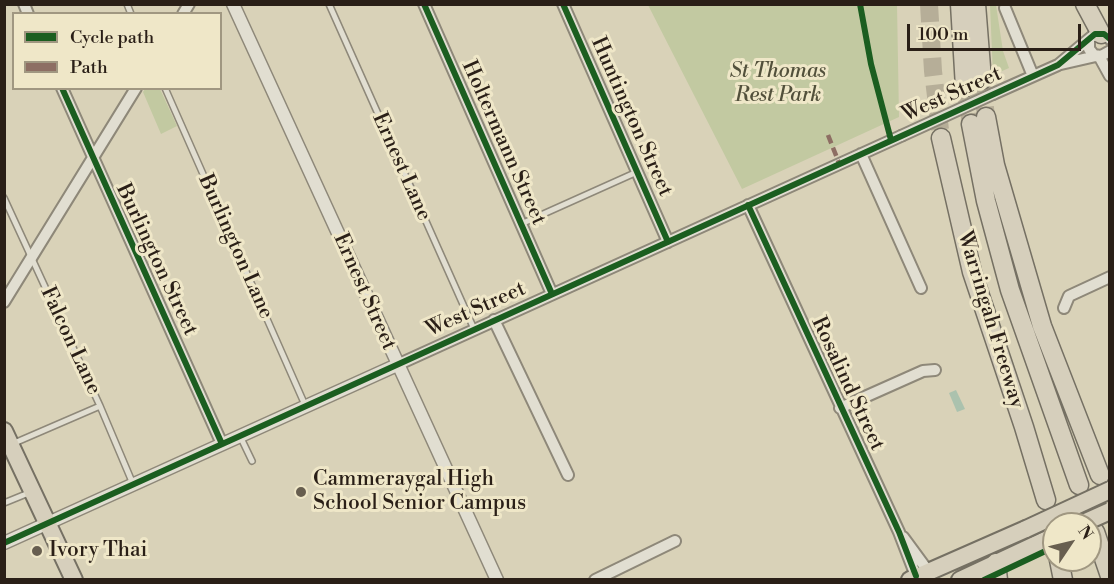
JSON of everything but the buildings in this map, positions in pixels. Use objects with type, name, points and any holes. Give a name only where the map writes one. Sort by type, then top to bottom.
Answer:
[{"type":"highway","points":[[960,4],[980,87]]},
{"type":"highway","points":[[976,4],[980,87]]},
{"type":"highway","points":[[1085,4],[1103,36]]},
{"type":"highway","name":"Warringah Freeway","points":[[1078,484],[1010,290],[986,201],[978,120],[998,175],[1042,326],[1105,482]]},
{"type":"highway","name":"Warringah Freeway","points":[[941,138],[972,272],[1046,500]]},
{"type":"highway","points":[[1102,559],[1110,576]]},
{"type":"main road","points":[[11,449],[74,579]]},
{"type":"main road","points":[[922,577],[1013,536],[1105,482]]},
{"type":"main road","points":[[997,571],[1001,547],[1013,536]]},
{"type":"main road","points":[[960,579],[997,571],[1020,551],[1042,541]]},
{"type":"street","name":"Ernest Street","points":[[233,4],[497,579]]},
{"type":"street","name":"Holtermann Street","points":[[424,4],[552,294]]},
{"type":"street","name":"Huntington Street","points":[[563,4],[668,242]]},
{"type":"street","points":[[1005,8],[1033,76]]},
{"type":"street","name":"West Street","points":[[5,541],[48,524],[901,136],[980,87],[1033,76],[1058,64],[1103,36]]},
{"type":"street","points":[[1103,36],[1089,49],[1097,56],[1110,76]]},
{"type":"street","name":"West Street","points":[[1058,64],[1106,55],[1110,51]]},
{"type":"street","name":"Burlington Street","points":[[63,90],[222,444]]},
{"type":"street","points":[[4,302],[135,90]]},
{"type":"street","points":[[861,154],[921,288]]},
{"type":"street","name":"Rosalind Street","points":[[748,205],[840,408],[922,577]]},
{"type":"street","points":[[1064,308],[1069,296],[1110,277]]},
{"type":"street","points":[[494,320],[568,475]]},
{"type":"street","points":[[840,408],[923,371],[934,369]]},
{"type":"street","points":[[595,579],[675,541]]},
{"type":"lane","name":"Ernest Lane","points":[[329,4],[474,329]]},
{"type":"lane","name":"Burlington Lane","points":[[166,90],[306,406]]},
{"type":"lane","points":[[521,224],[637,172]]},
{"type":"lane","name":"Falcon Lane","points":[[4,198],[100,406],[133,484]]},
{"type":"lane","points":[[11,449],[100,406]]},
{"type":"lane","points":[[240,436],[252,461]]},
{"type":"lane","points":[[4,504],[33,491]]},
{"type":"green space","name":"St Thomas Rest Park","points":[[648,5],[897,5],[899,117],[742,189]]},
{"type":"green space","points":[[990,5],[996,5],[1003,51],[1009,68],[993,75]]},
{"type":"green space","points":[[144,90],[160,90],[177,126],[161,134],[143,92]]},
{"type":"shaded area","points":[[956,390],[965,409],[957,412],[949,393]]},
{"type":"tunnel","points":[[929,4],[933,71],[941,138]]},
{"type":"tunnel","points":[[982,80],[986,117]]},
{"type":"tunnel","points":[[965,87],[971,124]]},
{"type":"marked path","points":[[828,135],[839,163]]},
{"type":"cycle path","points":[[424,4],[552,294]]},
{"type":"cycle path","points":[[563,4],[668,242]]},
{"type":"cycle path","points":[[860,4],[871,64],[891,140]]},
{"type":"cycle path","points":[[4,543],[1058,65],[1095,34],[1104,34],[1110,39]]},
{"type":"cycle path","points":[[63,90],[222,444]]},
{"type":"cycle path","points":[[748,205],[899,532],[916,576]]},
{"type":"cycle path","points":[[984,580],[1042,553]]},
{"type":"place","name":"Cammeraygal High School Senior Campus","points":[[301,492]]},
{"type":"place","name":"Ivory Thai","points":[[37,551]]}]
